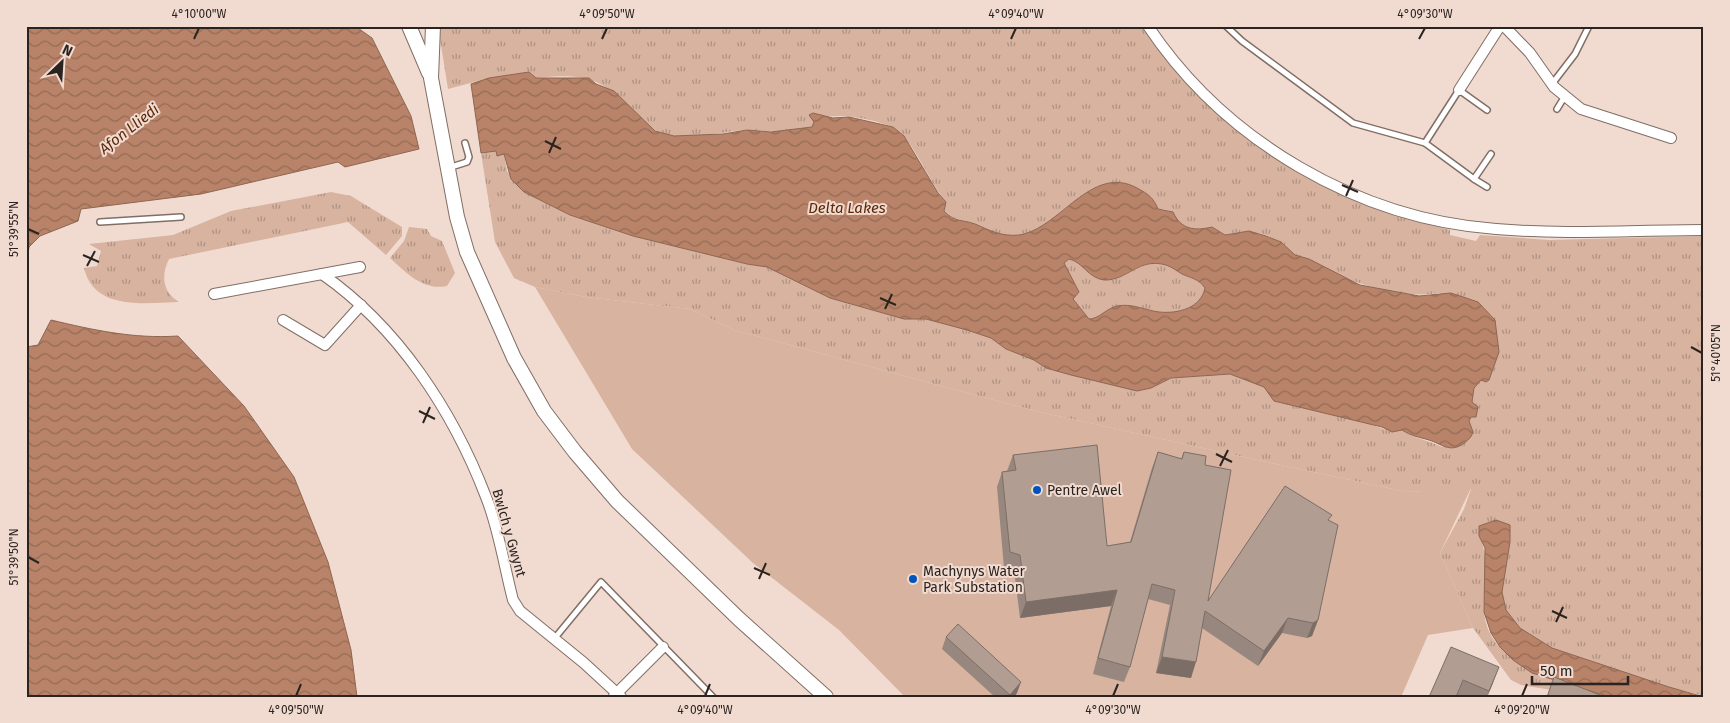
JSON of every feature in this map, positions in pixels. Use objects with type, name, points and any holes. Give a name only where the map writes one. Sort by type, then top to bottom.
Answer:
[{"type":"main road","points":[[409,26],[431,78]]},
{"type":"main road","points":[[433,26],[431,78],[457,217],[470,261],[514,358],[544,411],[575,452],[617,501],[732,612],[826,697]]},
{"type":"street","points":[[1148,26],[1182,70],[1215,105],[1286,159],[1351,194],[1439,221],[1495,229],[1560,232],[1704,230]]},
{"type":"street","points":[[1459,90],[1502,26],[1530,53],[1551,84],[1580,109],[1671,138]]},
{"type":"street","points":[[214,294],[360,267]]},
{"type":"street","name":"Bwlch y Gwynt","points":[[322,274],[361,305],[391,336],[417,368],[443,410],[467,453],[487,498],[513,600],[520,611],[617,695]]},
{"type":"street","points":[[283,320],[325,345],[361,305]]},
{"type":"street","points":[[617,695],[663,647]]},
{"type":"lane","points":[[1226,26],[1242,41],[1346,119],[1370,129],[1426,144],[1487,187]]},
{"type":"lane","points":[[1551,84],[1575,54],[1589,26]]},
{"type":"lane","points":[[1426,144],[1459,90],[1487,110]]},
{"type":"lane","points":[[1557,109],[1565,96]]},
{"type":"lane","points":[[446,162],[467,162],[469,157],[465,143]]},
{"type":"lane","points":[[1474,179],[1491,154]]},
{"type":"lane","points":[[100,222],[181,217]]},
{"type":"lane","points":[[554,640],[601,582],[713,697]]},
{"type":"green space","points":[[441,26],[1143,26],[1212,108],[1266,151],[1321,184],[1376,209],[1450,230],[1450,235],[1476,241],[1480,235],[1549,240],[1704,236],[1704,696],[1669,687],[1552,648],[1520,628],[1506,610],[1502,592],[1510,542],[1479,536],[1483,545],[1486,564],[1484,611],[1489,630],[1499,646],[1514,660],[1532,671],[1610,697],[1572,697],[1558,691],[1521,685],[1511,680],[1473,628],[1440,553],[1464,509],[1471,489],[1407,492],[1239,456],[1040,412],[945,387],[734,330],[690,309],[586,297],[535,287],[514,278],[495,242],[481,153],[496,150],[504,154],[507,171],[524,192],[570,215],[633,236],[747,264],[767,267],[830,298],[904,319],[926,319],[967,330],[991,338],[1006,349],[1034,360],[1046,368],[1151,388],[1171,378],[1230,374],[1392,432],[1402,430],[1442,447],[1473,432],[1469,421],[1474,388],[1481,379],[1440,293],[1408,294],[1377,289],[1300,258],[1273,238],[1253,232],[1225,235],[1212,227],[1192,229],[1182,225],[1168,210],[1158,209],[1150,196],[1144,192],[1120,182],[1105,184],[1090,190],[1034,230],[1019,235],[1007,235],[996,232],[948,214],[944,210],[946,202],[907,140],[892,127],[868,120],[848,116],[820,115],[812,127],[799,131],[747,130],[691,137],[668,135],[653,129],[618,96],[597,82],[586,79],[563,76],[536,78],[529,72],[489,78],[448,89],[440,39]]},
{"type":"green space","points":[[331,192],[351,196],[402,227],[402,236],[386,255],[348,222],[169,259],[164,277],[166,288],[173,298],[179,302],[166,303],[122,302],[109,298],[98,292],[90,282],[84,268],[97,266],[101,251],[89,244],[173,235],[231,211]]},
{"type":"green space","points":[[409,227],[427,229],[431,236],[442,241],[455,273],[447,286],[431,286],[416,280],[390,258],[404,241]]},
{"type":"green space","points":[[1069,259],[1078,263],[1098,279],[1104,280],[1112,280],[1148,264],[1166,265],[1197,281],[1205,288],[1202,295],[1193,305],[1181,311],[1159,312],[1122,305],[1113,307],[1093,319],[1089,319],[1073,299],[1079,292],[1064,263]]},
{"type":"green space","name":"Pentre Awel","points":[[535,287],[586,297],[690,309],[734,330],[945,387],[1040,412],[1239,456],[1407,492],[1471,488],[1440,553],[1473,628],[1428,635],[1401,697],[905,697],[839,630],[753,563],[632,449]]},
{"type":"water","name":"Afon Lliedi","points":[[26,26],[355,26],[372,38],[411,116],[419,149],[345,167],[338,162],[201,194],[81,209],[78,221],[40,236],[29,247],[26,268]]},
{"type":"water","name":"Delta Lakes","points":[[529,72],[536,78],[589,78],[596,84],[614,91],[655,131],[674,136],[723,134],[747,130],[771,132],[812,127],[814,122],[809,115],[813,113],[833,118],[849,117],[893,127],[904,136],[938,193],[946,202],[944,211],[948,215],[955,219],[970,222],[1007,235],[1019,235],[1034,230],[1048,222],[1090,190],[1105,184],[1120,183],[1137,188],[1150,196],[1158,209],[1173,212],[1184,226],[1194,229],[1212,227],[1225,235],[1249,231],[1266,236],[1281,242],[1295,255],[1309,259],[1360,285],[1419,296],[1451,293],[1478,302],[1495,320],[1499,352],[1489,380],[1486,382],[1481,380],[1474,388],[1472,402],[1478,407],[1476,417],[1471,417],[1469,421],[1473,432],[1469,439],[1454,448],[1446,447],[1402,430],[1392,432],[1382,427],[1274,401],[1264,387],[1230,374],[1171,378],[1151,388],[1137,391],[1071,375],[1046,368],[1034,360],[1006,349],[991,338],[926,319],[904,319],[830,298],[767,267],[747,264],[633,236],[570,215],[524,192],[511,179],[504,154],[497,156],[496,151],[481,153],[471,84],[489,78]],"holes":[[[1069,259],[1098,279],[1104,280],[1120,277],[1140,266],[1148,264],[1166,265],[1197,281],[1205,288],[1203,295],[1194,305],[1181,311],[1159,312],[1122,305],[1113,307],[1093,319],[1089,319],[1073,299],[1079,292],[1064,263]]]},
{"type":"water","points":[[51,320],[130,335],[178,336],[244,406],[294,477],[328,562],[351,650],[357,697],[26,697],[26,347],[38,345]]},
{"type":"water","points":[[1496,520],[1510,525],[1510,542],[1502,592],[1506,610],[1520,628],[1552,648],[1704,697],[1610,697],[1532,673],[1513,660],[1500,647],[1491,633],[1484,612],[1485,548],[1479,536],[1479,526]]},
{"type":"building","points":[[1097,445],[1107,546],[1131,542],[1158,452],[1182,459],[1184,452],[1206,456],[1205,465],[1231,470],[1208,601],[1285,486],[1332,515],[1328,520],[1338,525],[1318,620],[1313,623],[1288,618],[1264,651],[1205,611],[1196,662],[1162,657],[1175,590],[1152,584],[1130,667],[1098,658],[1117,590],[1026,602],[1020,555],[1010,552],[1002,472],[1016,470],[1013,455]]},
{"type":"building","points":[[958,624],[1021,682],[1010,695],[946,637]]},
{"type":"building","points":[[1451,647],[1499,667],[1489,691],[1463,680],[1456,697],[1429,697]]},
{"type":"building","points":[[1554,677],[1605,697],[1547,697]]},
{"type":"place","name":"Pentre Awel","points":[[1037,490]]},
{"type":"place","name":"Machynys Water Park Substation","points":[[913,579]]}]
